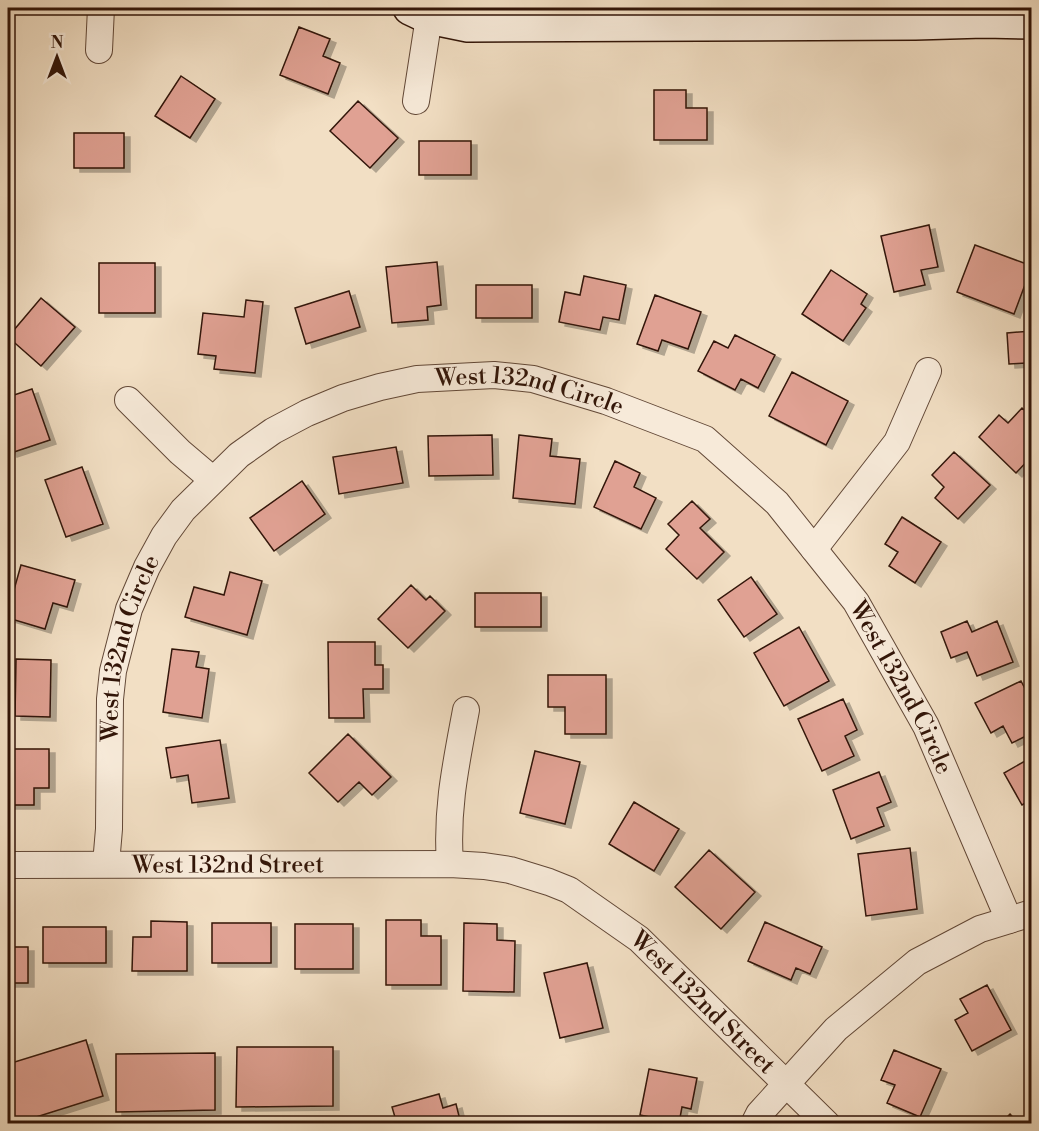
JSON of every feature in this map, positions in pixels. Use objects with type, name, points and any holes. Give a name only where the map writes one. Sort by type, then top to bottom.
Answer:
[{"type":"street","points":[[99,50],[100,8]]},
{"type":"street","points":[[416,101],[420,12],[468,26],[679,16],[903,23],[984,14],[1032,22]]},
{"type":"street","points":[[814,549],[897,442],[928,371]]},
{"type":"street","name":"West 132nd Circle","points":[[106,864],[110,828],[110,699],[113,671],[129,609],[164,536],[183,510],[239,455],[273,431],[307,413],[343,398],[417,379],[495,375],[533,379],[606,401],[705,439],[777,503],[856,602],[926,726],[1020,916]]},
{"type":"street","points":[[128,400],[180,452],[213,480]]},
{"type":"street","points":[[450,864],[449,810],[466,710]]},
{"type":"street","name":"West 132nd Street","points":[[8,865],[450,864],[510,870],[549,882],[569,890],[639,939],[827,1124]]},
{"type":"street","name":"West 132nd Street","points":[[787,1083],[836,1029],[917,962],[980,929],[1020,916]]},
{"type":"street","points":[[754,1124],[759,1113],[787,1083]]},
{"type":"building","points":[[299,27],[330,39],[323,56],[340,63],[328,94],[280,75]]},
{"type":"building","points":[[181,76],[215,99],[190,138],[155,116]]},
{"type":"building","points":[[654,90],[686,90],[686,108],[707,108],[707,140],[654,140]]},
{"type":"building","points":[[358,101],[398,138],[370,168],[330,131]]},
{"type":"building","points":[[74,133],[124,133],[124,168],[74,168]]},
{"type":"building","points":[[419,141],[471,141],[471,175],[419,175]]},
{"type":"building","points":[[929,225],[938,267],[921,270],[925,285],[894,292],[881,236]]},
{"type":"building","points":[[975,245],[1032,266],[1014,314],[957,292]]},
{"type":"building","points":[[437,262],[441,305],[427,307],[428,320],[392,323],[386,267]]},
{"type":"building","points":[[99,263],[155,263],[155,313],[99,313]]},
{"type":"building","points":[[831,270],[867,294],[861,304],[866,308],[843,341],[802,314]]},
{"type":"building","points":[[584,276],[626,285],[619,320],[603,317],[600,330],[559,322],[565,292],[580,295]]},
{"type":"building","points":[[476,285],[532,285],[532,318],[476,318]]},
{"type":"building","points":[[349,291],[360,327],[306,344],[295,308]]},
{"type":"building","points":[[655,295],[701,312],[688,349],[662,340],[658,351],[637,344]]},
{"type":"building","points":[[41,298],[75,327],[41,366],[8,337]]},
{"type":"building","points":[[246,300],[263,302],[255,373],[214,369],[216,356],[198,354],[203,313],[244,317]]},
{"type":"building","points":[[1032,331],[1032,388],[1028,388],[1026,363],[1009,364],[1007,333]]},
{"type":"building","points":[[735,335],[775,355],[758,388],[741,379],[735,390],[698,371],[714,341],[728,348]]},
{"type":"building","points":[[792,372],[848,401],[826,445],[769,416]]},
{"type":"building","points":[[32,389],[50,440],[11,453],[8,442],[8,397]]},
{"type":"building","points":[[1022,408],[1032,417],[1032,456],[1016,473],[979,437],[999,415],[1008,423]]},
{"type":"building","points":[[492,435],[493,475],[429,476],[428,436]]},
{"type":"building","points":[[519,435],[552,439],[550,456],[580,459],[575,504],[513,498]]},
{"type":"building","points":[[396,447],[403,483],[339,494],[333,457]]},
{"type":"building","points":[[954,452],[990,485],[958,519],[935,498],[944,487],[932,475]]},
{"type":"building","points":[[615,461],[640,473],[634,487],[656,498],[641,529],[594,507]]},
{"type":"building","points":[[82,467],[103,524],[66,537],[45,480]]},
{"type":"building","points":[[302,481],[325,514],[274,551],[250,518]]},
{"type":"building","points":[[692,501],[710,519],[700,528],[724,552],[697,579],[666,549],[679,535],[668,524]]},
{"type":"building","points":[[902,517],[941,542],[915,583],[889,566],[898,552],[885,544]]},
{"type":"building","points":[[21,565],[75,580],[67,607],[53,603],[45,629],[8,618]]},
{"type":"building","points":[[230,572],[262,581],[247,635],[185,617],[194,587],[224,595]]},
{"type":"building","points":[[751,577],[777,614],[744,637],[718,600]]},
{"type":"building","points":[[411,585],[426,600],[430,596],[445,611],[408,648],[378,619]]},
{"type":"building","points":[[475,593],[541,593],[541,627],[475,627]]},
{"type":"building","points":[[967,621],[972,632],[997,621],[1013,662],[977,676],[967,652],[951,658],[941,632]]},
{"type":"building","points":[[799,627],[829,681],[784,706],[754,653]]},
{"type":"building","points":[[328,642],[375,642],[375,665],[383,665],[383,689],[363,689],[364,718],[329,718]]},
{"type":"building","points":[[172,649],[199,652],[196,667],[209,669],[202,718],[163,712]]},
{"type":"building","points":[[16,659],[51,660],[50,717],[15,716]]},
{"type":"building","points":[[548,675],[606,675],[606,734],[565,734],[565,707],[548,707]]},
{"type":"building","points":[[1021,681],[1032,702],[1032,733],[1012,743],[1003,726],[991,733],[975,703]]},
{"type":"building","points":[[843,699],[857,730],[845,736],[854,756],[822,771],[798,719]]},
{"type":"building","points":[[348,734],[391,777],[372,795],[359,782],[338,802],[309,773]]},
{"type":"building","points":[[220,740],[229,798],[192,803],[188,775],[171,778],[166,748]]},
{"type":"building","points":[[8,749],[49,749],[49,788],[34,788],[34,805],[8,805]]},
{"type":"building","points":[[535,751],[580,762],[565,824],[520,813]]},
{"type":"building","points":[[1032,757],[1032,799],[1022,805],[1004,773]]},
{"type":"building","points":[[879,772],[891,802],[877,808],[884,826],[851,839],[833,790]]},
{"type":"building","points":[[634,802],[679,829],[654,871],[609,844]]},
{"type":"building","points":[[910,848],[917,909],[866,916],[858,854]]},
{"type":"building","points":[[709,850],[755,892],[721,929],[675,887]]},
{"type":"building","points":[[386,920],[421,920],[421,936],[441,936],[441,985],[386,985]]},
{"type":"building","points":[[151,921],[187,922],[187,971],[132,971],[133,937],[151,937]]},
{"type":"building","points":[[765,922],[822,947],[810,974],[796,968],[791,980],[748,961]]},
{"type":"building","points":[[212,923],[271,923],[271,963],[212,963]]},
{"type":"building","points":[[464,923],[497,924],[497,940],[515,941],[514,992],[463,991]]},
{"type":"building","points":[[295,924],[353,924],[353,969],[295,969]]},
{"type":"building","points":[[43,927],[106,927],[106,963],[43,963]]},
{"type":"building","points":[[8,947],[28,947],[28,983],[8,983]]},
{"type":"building","points":[[587,963],[603,1028],[560,1038],[544,973]]},
{"type":"building","points":[[987,985],[1011,1030],[972,1051],[955,1020],[968,1013],[960,999]]},
{"type":"building","points":[[86,1040],[103,1096],[9,1124],[8,1064]]},
{"type":"building","points":[[237,1047],[333,1047],[333,1106],[236,1107]]},
{"type":"building","points":[[894,1050],[941,1069],[920,1117],[887,1103],[895,1085],[881,1080]]},
{"type":"building","points":[[215,1053],[215,1110],[116,1112],[116,1054]]},
{"type":"building","points":[[649,1069],[697,1078],[691,1109],[682,1107],[679,1123],[640,1115]]},
{"type":"building","points":[[439,1094],[443,1108],[456,1104],[461,1124],[397,1124],[392,1107]]},
{"type":"building","points":[[1010,1114],[1019,1124],[1000,1124]]}]
